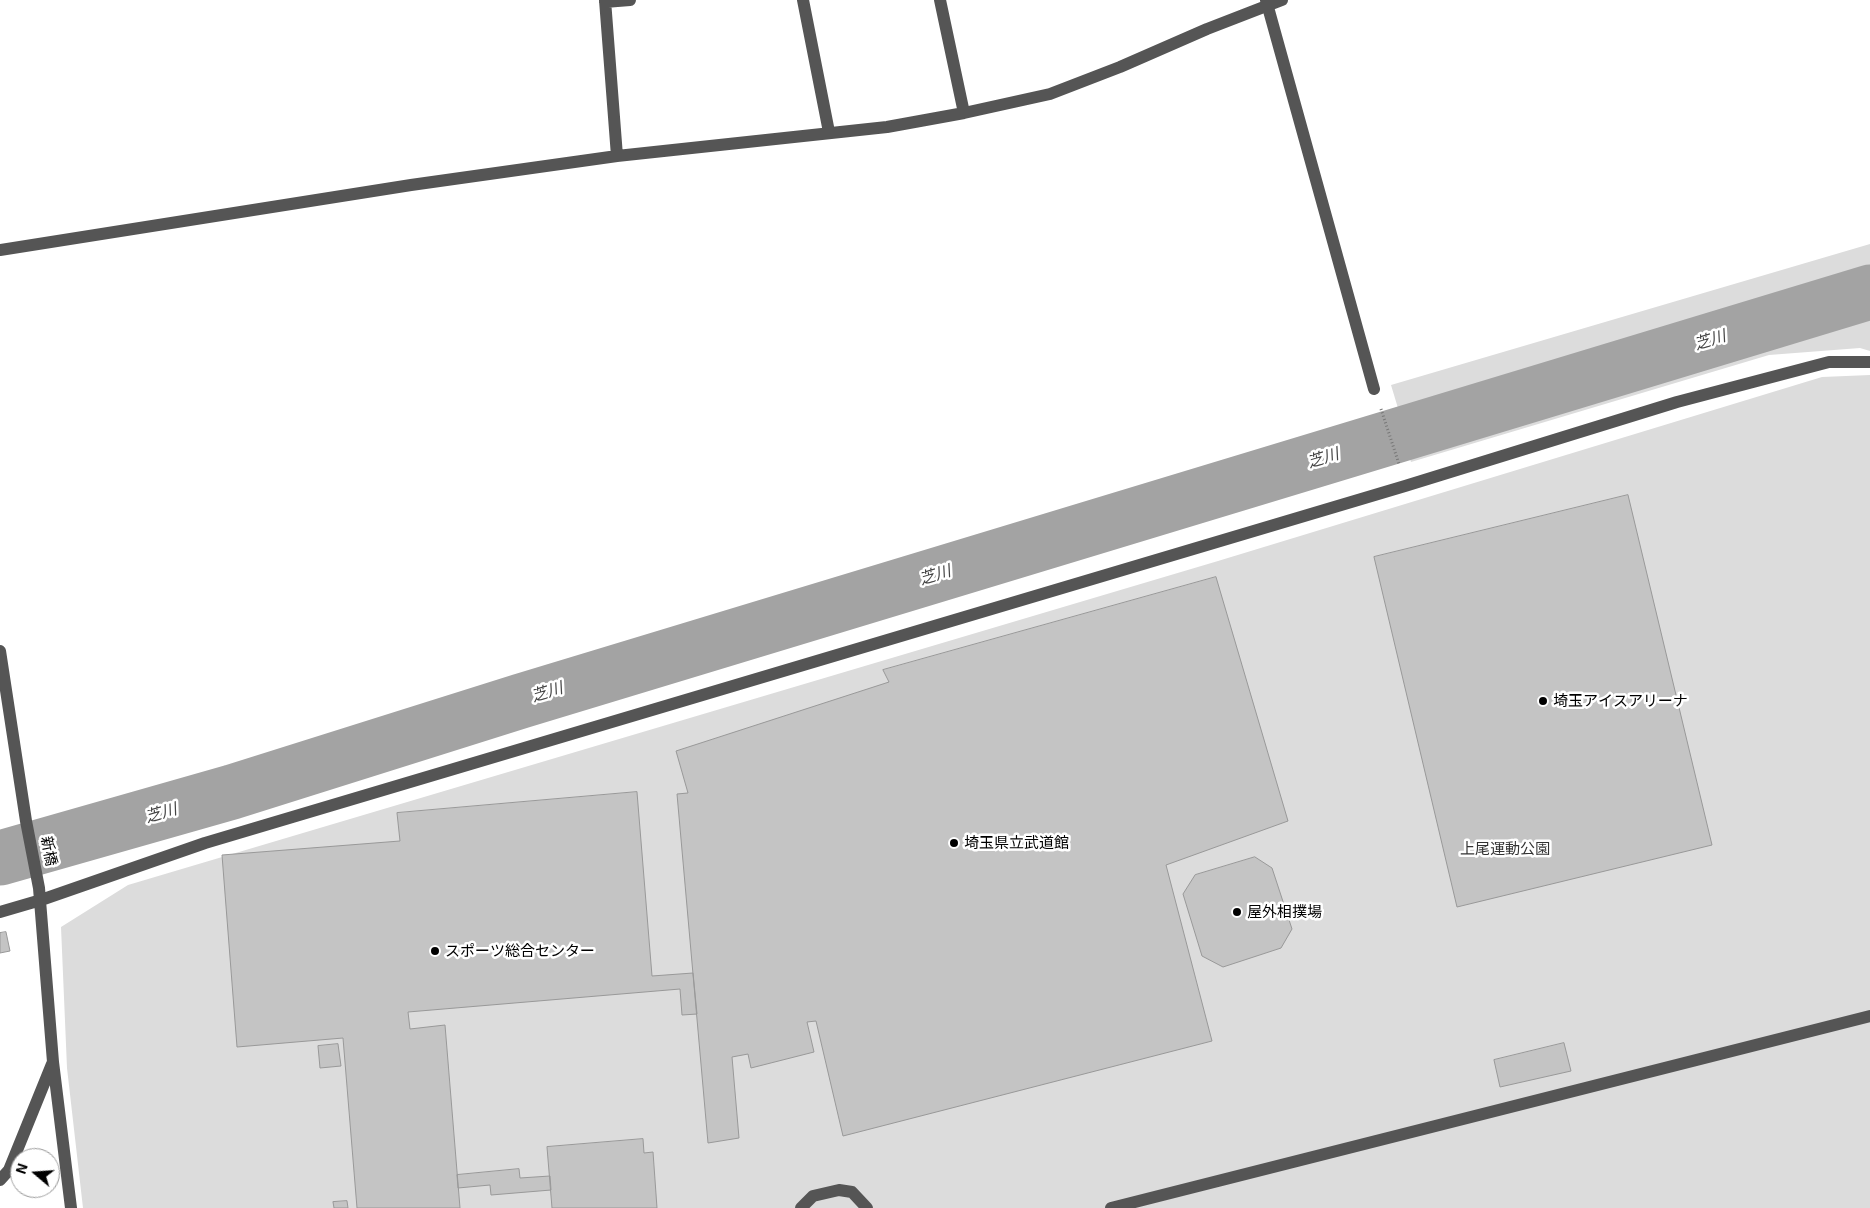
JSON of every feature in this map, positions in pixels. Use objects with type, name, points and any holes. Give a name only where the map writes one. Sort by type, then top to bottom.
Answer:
[{"type":"street","points":[[617,156],[605,1],[630,0]]},
{"type":"street","points":[[803,0],[829,132]]},
{"type":"street","points":[[940,0],[964,114]]},
{"type":"street","points":[[0,250],[411,185],[617,156],[887,127],[964,114],[1050,94],[1266,3],[1282,0]]},
{"type":"street","points":[[1266,3],[1374,389]]},
{"type":"street","points":[[0,912],[40,894],[205,843],[1406,486],[1677,402],[1829,362],[1870,362]]},
{"type":"street","name":"新橋","points":[[0,652],[26,821],[40,894],[53,1062],[70,1208]]},
{"type":"street","points":[[1112,1208],[1870,1016]]},
{"type":"street","points":[[0,1180],[9,1170],[53,1062]]},
{"type":"street","points":[[801,1208],[813,1196],[839,1190],[852,1192],[867,1208]]},
{"type":"path","points":[[1374,389],[1400,468]]},
{"type":"green space","points":[[1870,244],[1870,287],[1404,428],[1391,385]]},
{"type":"green space","points":[[1870,299],[1870,351],[1860,348],[1769,355],[1411,462],[1403,439]]},
{"type":"green space","name":"上尾運動公園","points":[[1870,375],[1870,1208],[83,1208],[67,1068],[61,927],[128,885],[1218,561],[1822,377]]},
{"type":"building","name":"埼玉アイスアリーナ","points":[[1628,495],[1712,845],[1457,907],[1374,557]]},
{"type":"building","name":"埼玉県立武道館","points":[[1216,577],[1288,821],[1166,865],[1212,1041],[843,1136],[816,1021],[807,1022],[814,1052],[751,1068],[748,1054],[732,1057],[739,1138],[708,1143],[677,794],[688,793],[676,751],[889,682],[883,670]]},
{"type":"building","points":[[637,792],[652,976],[693,973],[697,1014],[682,1015],[680,989],[408,1012],[410,1029],[445,1025],[460,1208],[357,1208],[343,1038],[237,1047],[222,855],[400,841],[397,813]]},
{"type":"building","name":"屋外相撲場","points":[[1255,857],[1272,868],[1292,929],[1281,948],[1223,967],[1202,956],[1183,894],[1195,875]]},
{"type":"building","points":[[6,932],[10,951],[0,953],[0,933]]},
{"type":"building","points":[[1564,1043],[1571,1071],[1500,1087],[1494,1060]]},
{"type":"building","points":[[338,1044],[341,1066],[320,1068],[318,1046]]},
{"type":"building","points":[[643,1139],[644,1153],[653,1152],[657,1208],[552,1208],[547,1147]]},
{"type":"building","points":[[519,1169],[520,1178],[550,1176],[551,1190],[491,1195],[490,1185],[458,1188],[457,1175]]},
{"type":"building","points":[[347,1201],[348,1208],[334,1208],[333,1202]]},
{"type":"waterway","name":"芝川","points":[[0,858],[232,792],[521,701],[1870,292]]},
{"type":"place","name":"埼玉アイスアリーナ","points":[[1543,701]]},
{"type":"place","name":"埼玉県立武道館","points":[[954,843]]},
{"type":"place","name":"屋外相撲場","points":[[1237,912]]},
{"type":"place","name":"スポーツ総合センター","points":[[435,951]]}]
